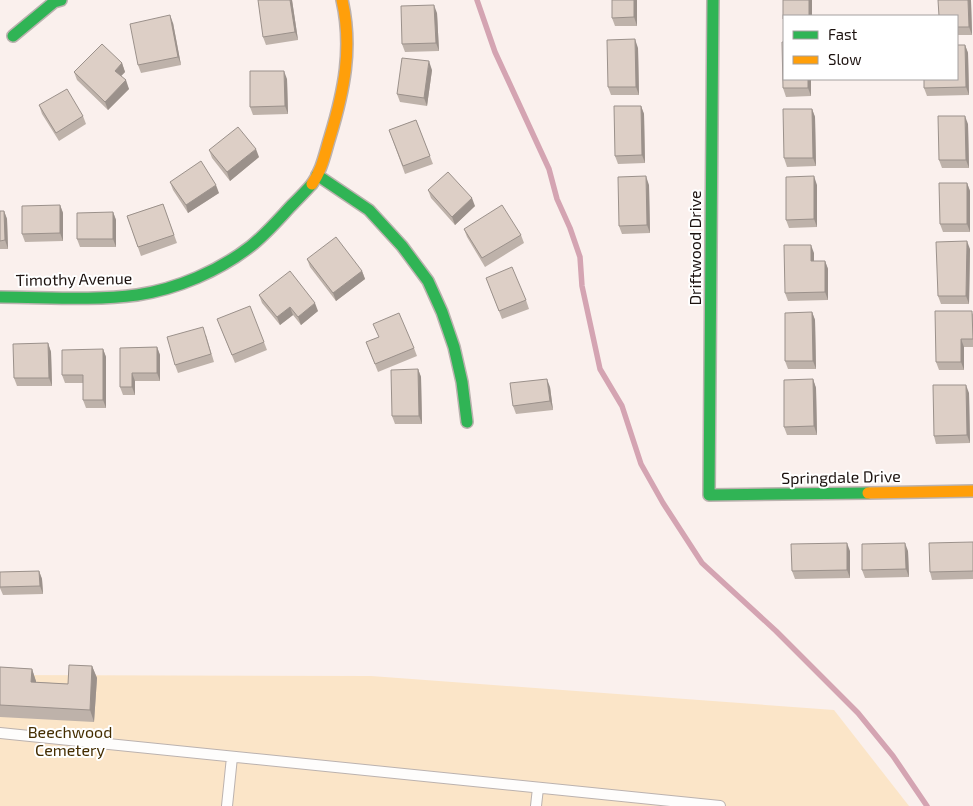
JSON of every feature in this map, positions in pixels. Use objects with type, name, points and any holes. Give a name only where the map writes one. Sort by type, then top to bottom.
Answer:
[{"type":"street","points":[[13,36],[54,2],[61,0]]},
{"type":"street","points":[[342,0],[347,30],[346,69],[337,114],[317,175],[369,210],[402,246],[428,281],[442,312],[454,347],[462,382],[467,422]]},
{"type":"street","name":"Driftwood Drive","points":[[709,495],[713,0]]},
{"type":"street","name":"Timothy Avenue","points":[[0,297],[111,297],[137,295],[180,284],[218,266],[250,246],[284,214],[317,175]]},
{"type":"street","name":"Springdale Drive","points":[[709,495],[973,492]]},
{"type":"lane","points":[[0,733],[720,806]]},
{"type":"lane","points":[[227,806],[232,757]]},
{"type":"lane","points":[[536,806],[538,788]]},
{"type":"green space","name":"Beechwood Cemetery","points":[[0,675],[371,676],[834,710],[909,806],[0,806]]},
{"type":"building","points":[[258,0],[290,0],[295,32],[263,37]]},
{"type":"building","points":[[612,0],[634,0],[634,17],[612,18]]},
{"type":"building","points":[[783,0],[809,0],[809,15],[783,15]]},
{"type":"building","points":[[938,0],[968,0],[969,27],[958,27],[958,15],[939,15]]},
{"type":"building","points":[[434,5],[436,43],[402,44],[401,6]]},
{"type":"building","points":[[170,15],[178,57],[138,65],[130,24]]},
{"type":"building","points":[[635,39],[636,87],[608,87],[607,40]]},
{"type":"building","points":[[782,42],[783,80],[808,80],[808,88],[783,88]]},
{"type":"building","points":[[102,44],[122,63],[115,71],[126,80],[105,102],[74,72]]},
{"type":"building","points":[[958,45],[965,45],[966,87],[924,88],[924,80],[958,80]]},
{"type":"building","points":[[402,58],[429,61],[424,98],[397,94]]},
{"type":"building","points":[[250,71],[284,71],[285,106],[250,107]]},
{"type":"building","points":[[67,89],[83,116],[56,133],[39,105]]},
{"type":"building","points":[[614,106],[641,106],[642,155],[615,156]]},
{"type":"building","points":[[783,109],[812,109],[813,158],[784,158]]},
{"type":"building","points":[[938,116],[965,116],[966,160],[939,160]]},
{"type":"building","points":[[416,120],[430,156],[403,166],[389,130]]},
{"type":"building","points":[[238,127],[256,149],[227,172],[209,150]]},
{"type":"building","points":[[201,161],[216,185],[186,205],[170,182]]},
{"type":"building","points":[[448,172],[472,198],[452,217],[428,190]]},
{"type":"building","points":[[646,176],[647,225],[619,226],[618,177]]},
{"type":"building","points":[[814,176],[814,219],[786,220],[786,177]]},
{"type":"building","points":[[939,183],[967,183],[967,224],[940,224]]},
{"type":"building","points":[[163,204],[174,235],[138,247],[127,216]]},
{"type":"building","points":[[60,205],[60,233],[22,234],[22,206]]},
{"type":"building","points":[[502,205],[521,235],[482,258],[464,229]]},
{"type":"building","points":[[0,211],[4,211],[5,240],[0,241]]},
{"type":"building","points":[[113,212],[113,239],[77,239],[77,213]]},
{"type":"building","points":[[336,237],[362,271],[333,293],[307,259]]},
{"type":"building","points":[[967,241],[966,296],[938,296],[936,242]]},
{"type":"building","points":[[784,245],[811,245],[811,261],[825,261],[825,292],[785,293]]},
{"type":"building","points":[[512,267],[526,300],[499,311],[486,278]]},
{"type":"building","points":[[290,271],[315,303],[298,317],[290,307],[277,317],[259,295]]},
{"type":"building","points":[[250,306],[264,342],[232,355],[217,319]]},
{"type":"building","points":[[935,311],[972,311],[973,339],[961,339],[961,362],[936,362]]},
{"type":"building","points":[[812,312],[813,361],[785,361],[785,313]]},
{"type":"building","points":[[399,313],[414,348],[375,364],[366,342],[379,337],[373,324]]},
{"type":"building","points":[[203,327],[211,354],[175,365],[167,337]]},
{"type":"building","points":[[48,343],[49,378],[14,378],[13,344]]},
{"type":"building","points":[[157,347],[157,373],[132,373],[132,387],[120,387],[120,348]]},
{"type":"building","points":[[103,349],[103,400],[83,400],[83,375],[62,375],[62,350]]},
{"type":"building","points":[[418,369],[419,416],[392,416],[391,370]]},
{"type":"building","points":[[547,379],[550,401],[513,406],[510,383]]},
{"type":"building","points":[[813,379],[814,426],[784,427],[784,380]]},
{"type":"building","points":[[933,385],[966,385],[967,435],[934,436]]},
{"type":"building","points":[[973,542],[973,571],[930,572],[929,543]]},
{"type":"building","points":[[847,543],[847,570],[792,571],[791,544]]},
{"type":"building","points":[[905,543],[906,569],[862,570],[862,544]]},
{"type":"building","points":[[39,571],[40,586],[0,587],[0,572]]},
{"type":"building","points":[[69,665],[92,666],[90,710],[0,705],[0,667],[32,669],[31,682],[68,684]]},
{"type":"waterway","points":[[477,0],[495,52],[549,169],[557,199],[570,228],[580,257],[582,286],[600,369],[622,406],[641,464],[663,503],[702,563],[776,631],[858,713],[893,756],[927,806]]},
{"type":"traffic: fast","points":[[13,36],[54,2],[61,0]]},
{"type":"traffic: fast","points":[[713,0],[709,495],[868,493]]},
{"type":"traffic: fast","points":[[317,175],[369,210],[402,246],[428,281],[442,312],[454,347],[462,382],[467,422]]},
{"type":"traffic: fast","points":[[0,297],[120,297],[152,292],[197,278],[239,255],[251,246],[267,232],[312,184]]},
{"type":"traffic: slow","points":[[312,184],[323,161],[343,86],[347,35],[342,0]]},
{"type":"traffic: slow","points":[[868,493],[973,491]]}]
